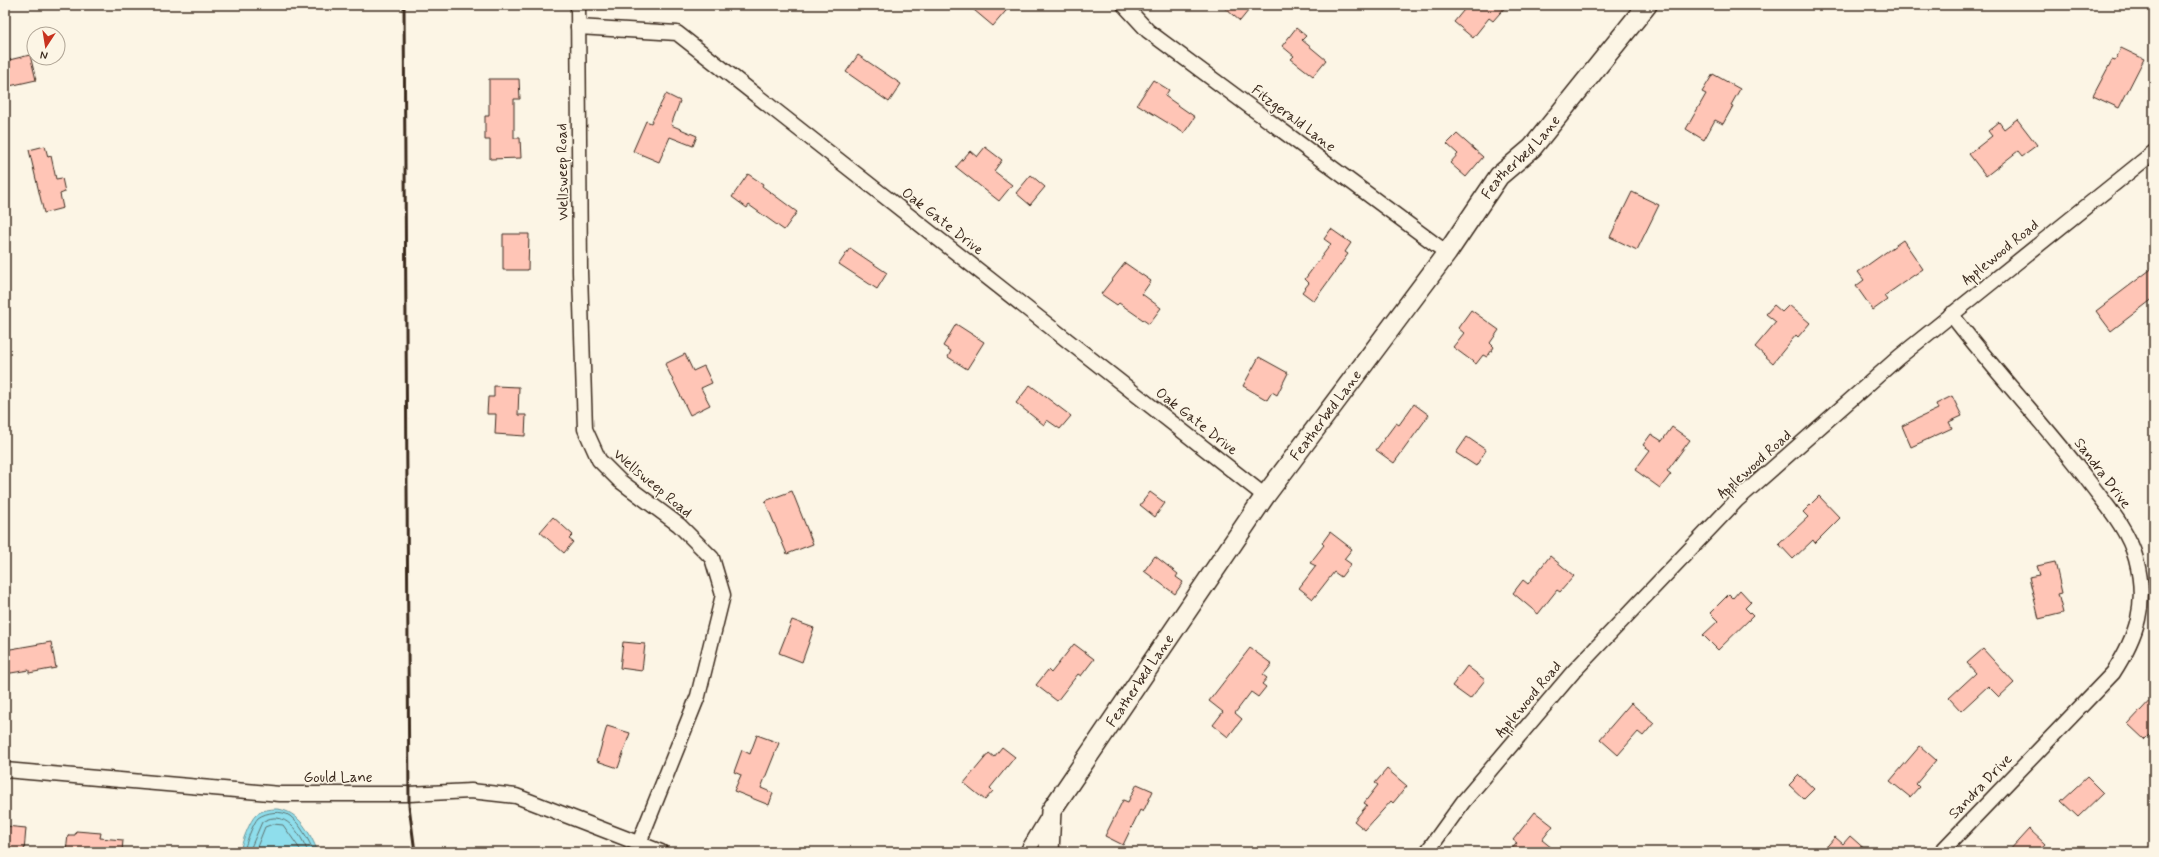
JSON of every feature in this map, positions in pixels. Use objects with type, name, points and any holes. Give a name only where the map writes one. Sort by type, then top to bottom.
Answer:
[{"type":"street","name":"Wellsweep Road","points":[[578,5],[580,272],[585,429],[599,460],[620,482],[678,525],[712,558],[723,595],[698,696],[639,843]]},
{"type":"street","name":"Fitzgerald Lane","points":[[1124,5],[1148,31],[1447,253]]},
{"type":"street","name":"Featherbed Lane","points":[[1051,812],[1265,496],[1447,253],[1500,176],[1532,148],[1647,5]]},
{"type":"street","name":"Oak Gate Drive","points":[[578,27],[677,33],[1265,496]]},
{"type":"street","name":"Applewood Road","points":[[1427,852],[1463,802],[1574,671],[1737,500],[1899,356],[2154,152]]},
{"type":"street","name":"Sandra Drive","points":[[1941,852],[2113,673],[2128,650],[2138,622],[2140,592],[2136,559],[2123,527],[2061,445],[1978,350],[1951,314]]},
{"type":"street","name":"Gould Lane","points":[[5,770],[280,794],[409,794],[471,791],[516,796],[661,852]]},
{"type":"street","points":[[1027,852],[1051,812]]},
{"type":"street","points":[[1049,852],[1051,812]]},
{"type":"water","points":[[277,809],[292,814],[298,818],[303,824],[318,852],[240,852],[246,832],[256,815],[263,811]]},
{"type":"building","points":[[968,5],[1011,5],[993,26]]},
{"type":"building","points":[[1221,5],[1253,5],[1240,21]]},
{"type":"building","points":[[1468,5],[1507,5],[1493,21],[1489,18],[1473,38],[1454,22]]},
{"type":"building","points":[[1296,28],[1306,36],[1302,40],[1326,60],[1313,76],[1291,59],[1294,56],[1282,46]]},
{"type":"building","points":[[2121,48],[2144,59],[2119,108],[2093,96],[2112,60],[2115,61]]},
{"type":"building","points":[[858,55],[901,84],[889,102],[846,72]]},
{"type":"building","points":[[26,56],[26,66],[33,66],[36,80],[5,87],[5,61]]},
{"type":"building","points":[[1713,74],[1740,89],[1723,124],[1715,120],[1704,140],[1686,129],[1706,94],[1702,92]]},
{"type":"building","points":[[489,79],[519,79],[520,99],[514,99],[514,138],[520,138],[521,158],[490,159],[490,140],[485,140],[485,116],[489,116]]},
{"type":"building","points":[[1153,80],[1169,90],[1165,96],[1195,117],[1184,133],[1137,104]]},
{"type":"building","points":[[666,94],[680,101],[671,125],[697,136],[693,146],[670,137],[659,162],[633,151],[646,121],[651,123]]},
{"type":"building","points":[[2017,119],[2037,145],[2022,156],[2018,151],[1986,176],[1969,154],[1992,136],[1988,131],[1999,122],[2004,129]]},
{"type":"building","points":[[1457,134],[1483,157],[1466,177],[1450,163],[1458,154],[1447,144]]},
{"type":"building","points":[[45,146],[48,157],[51,156],[56,179],[62,178],[65,192],[60,194],[63,208],[44,213],[29,150]]},
{"type":"building","points":[[985,147],[1002,160],[994,171],[1012,185],[999,201],[956,167],[970,151],[977,157]]},
{"type":"building","points":[[748,174],[763,184],[762,186],[797,212],[784,230],[749,205],[747,208],[732,197]]},
{"type":"building","points":[[1031,175],[1045,187],[1030,205],[1016,193]]},
{"type":"building","points":[[1632,192],[1659,205],[1637,250],[1610,237]]},
{"type":"building","points":[[1331,229],[1351,243],[1345,252],[1348,254],[1314,301],[1302,292],[1309,283],[1305,279],[1331,244],[1324,239]]},
{"type":"building","points":[[503,234],[529,234],[528,270],[503,270]]},
{"type":"building","points":[[1903,240],[1923,269],[1884,296],[1887,300],[1873,310],[1856,286],[1864,280],[1858,272]]},
{"type":"building","points":[[850,248],[887,273],[877,289],[839,264]]},
{"type":"building","points":[[1125,263],[1151,281],[1142,294],[1161,308],[1149,324],[1119,303],[1117,305],[1101,294]]},
{"type":"building","points":[[2154,267],[2154,298],[2111,331],[2096,311]]},
{"type":"building","points":[[1774,305],[1782,312],[1789,305],[1810,323],[1798,337],[1796,335],[1773,363],[1755,347],[1776,322],[1766,314]]},
{"type":"building","points":[[1471,310],[1499,330],[1490,343],[1494,347],[1487,357],[1483,355],[1476,364],[1453,347],[1464,333],[1458,328]]},
{"type":"building","points":[[956,324],[984,342],[967,369],[948,357],[951,351],[943,346]]},
{"type":"building","points":[[685,354],[693,371],[704,366],[712,383],[701,388],[710,405],[690,415],[665,364]]},
{"type":"building","points":[[1259,357],[1288,373],[1277,395],[1272,392],[1267,400],[1243,386]]},
{"type":"building","points":[[1030,385],[1071,416],[1060,429],[1047,420],[1044,425],[1016,403]]},
{"type":"building","points":[[494,386],[519,387],[518,415],[526,415],[525,436],[495,434],[496,414],[487,414],[488,397],[494,397]]},
{"type":"building","points":[[1952,396],[1962,416],[1949,422],[1952,428],[1911,447],[1902,426],[1938,409],[1936,404]]},
{"type":"building","points":[[1414,404],[1429,415],[1394,463],[1376,450],[1396,423],[1399,425]]},
{"type":"building","points":[[1672,427],[1690,440],[1667,471],[1671,474],[1660,488],[1635,470],[1650,450],[1643,445],[1651,434],[1662,441]]},
{"type":"building","points":[[1467,437],[1486,450],[1476,466],[1456,453]]},
{"type":"building","points":[[792,491],[813,544],[787,554],[765,501]]},
{"type":"building","points":[[1150,492],[1165,503],[1155,517],[1140,505]]},
{"type":"building","points":[[1819,496],[1840,518],[1815,543],[1813,540],[1793,559],[1779,544],[1808,517],[1803,512]]},
{"type":"building","points":[[553,517],[573,535],[569,539],[573,542],[564,553],[540,532]]},
{"type":"building","points":[[1330,532],[1352,549],[1344,559],[1351,564],[1341,577],[1334,572],[1313,599],[1299,588],[1316,566],[1310,563],[1324,545],[1322,543]]},
{"type":"building","points":[[1155,556],[1178,574],[1176,577],[1183,582],[1175,594],[1144,571]]},
{"type":"building","points":[[1550,556],[1574,576],[1560,592],[1557,590],[1538,614],[1513,593],[1523,580],[1528,584]]},
{"type":"building","points":[[2055,562],[2062,593],[2058,594],[2063,613],[2039,619],[2029,577],[2040,575],[2037,566]]},
{"type":"building","points":[[1740,590],[1751,602],[1745,608],[1753,616],[1718,650],[1703,635],[1718,621],[1710,613],[1729,594],[1733,598]]},
{"type":"building","points":[[792,620],[814,628],[802,662],[779,653]]},
{"type":"building","points":[[51,642],[56,668],[29,673],[29,670],[5,674],[5,650]]},
{"type":"building","points":[[623,642],[645,644],[642,671],[620,668]]},
{"type":"building","points":[[1074,644],[1094,659],[1081,676],[1078,674],[1057,701],[1036,685],[1048,670],[1051,673]]},
{"type":"building","points":[[1250,648],[1272,664],[1263,675],[1267,678],[1262,684],[1266,687],[1258,697],[1251,692],[1235,713],[1242,719],[1228,737],[1213,725],[1223,712],[1209,701]]},
{"type":"building","points":[[1983,649],[2014,683],[1999,697],[1988,686],[1961,711],[1949,698],[1976,673],[1967,663]]},
{"type":"building","points":[[1467,666],[1485,680],[1470,699],[1452,686]]},
{"type":"building","points":[[2154,696],[2154,731],[2145,740],[2128,724]]},
{"type":"building","points":[[1631,703],[1654,723],[1643,736],[1638,732],[1618,755],[1600,739]]},
{"type":"building","points":[[607,726],[630,733],[618,768],[597,761]]},
{"type":"building","points":[[757,735],[779,743],[761,788],[773,793],[769,805],[734,791],[741,775],[734,772],[742,750],[750,754]]},
{"type":"building","points":[[1920,746],[1936,760],[1916,784],[1919,787],[1910,797],[1890,781]]},
{"type":"building","points":[[1002,747],[1015,757],[990,788],[993,791],[985,800],[964,783],[989,753],[994,757]]},
{"type":"building","points":[[1387,769],[1407,786],[1393,803],[1391,801],[1365,830],[1354,821],[1367,805],[1364,803],[1378,785],[1375,783]]},
{"type":"building","points":[[1799,775],[1814,789],[1804,799],[1789,785]]},
{"type":"building","points":[[2087,777],[2103,793],[2078,817],[2061,801]]},
{"type":"building","points":[[1137,784],[1153,791],[1143,812],[1140,810],[1123,845],[1105,836],[1123,800],[1128,802]]},
{"type":"building","points":[[1535,812],[1553,826],[1542,840],[1557,852],[1509,852],[1517,843],[1513,840]]},
{"type":"building","points":[[5,826],[26,828],[24,852],[5,852]]},
{"type":"building","points":[[2029,829],[2045,844],[2038,852],[2008,852]]},
{"type":"building","points":[[76,831],[101,833],[100,838],[123,840],[122,852],[66,852],[68,835],[75,835]]},
{"type":"building","points":[[1850,836],[1868,852],[1822,852],[1835,837],[1843,844]]},
{"type":"railway","points":[[404,5],[409,806],[415,852]]}]
